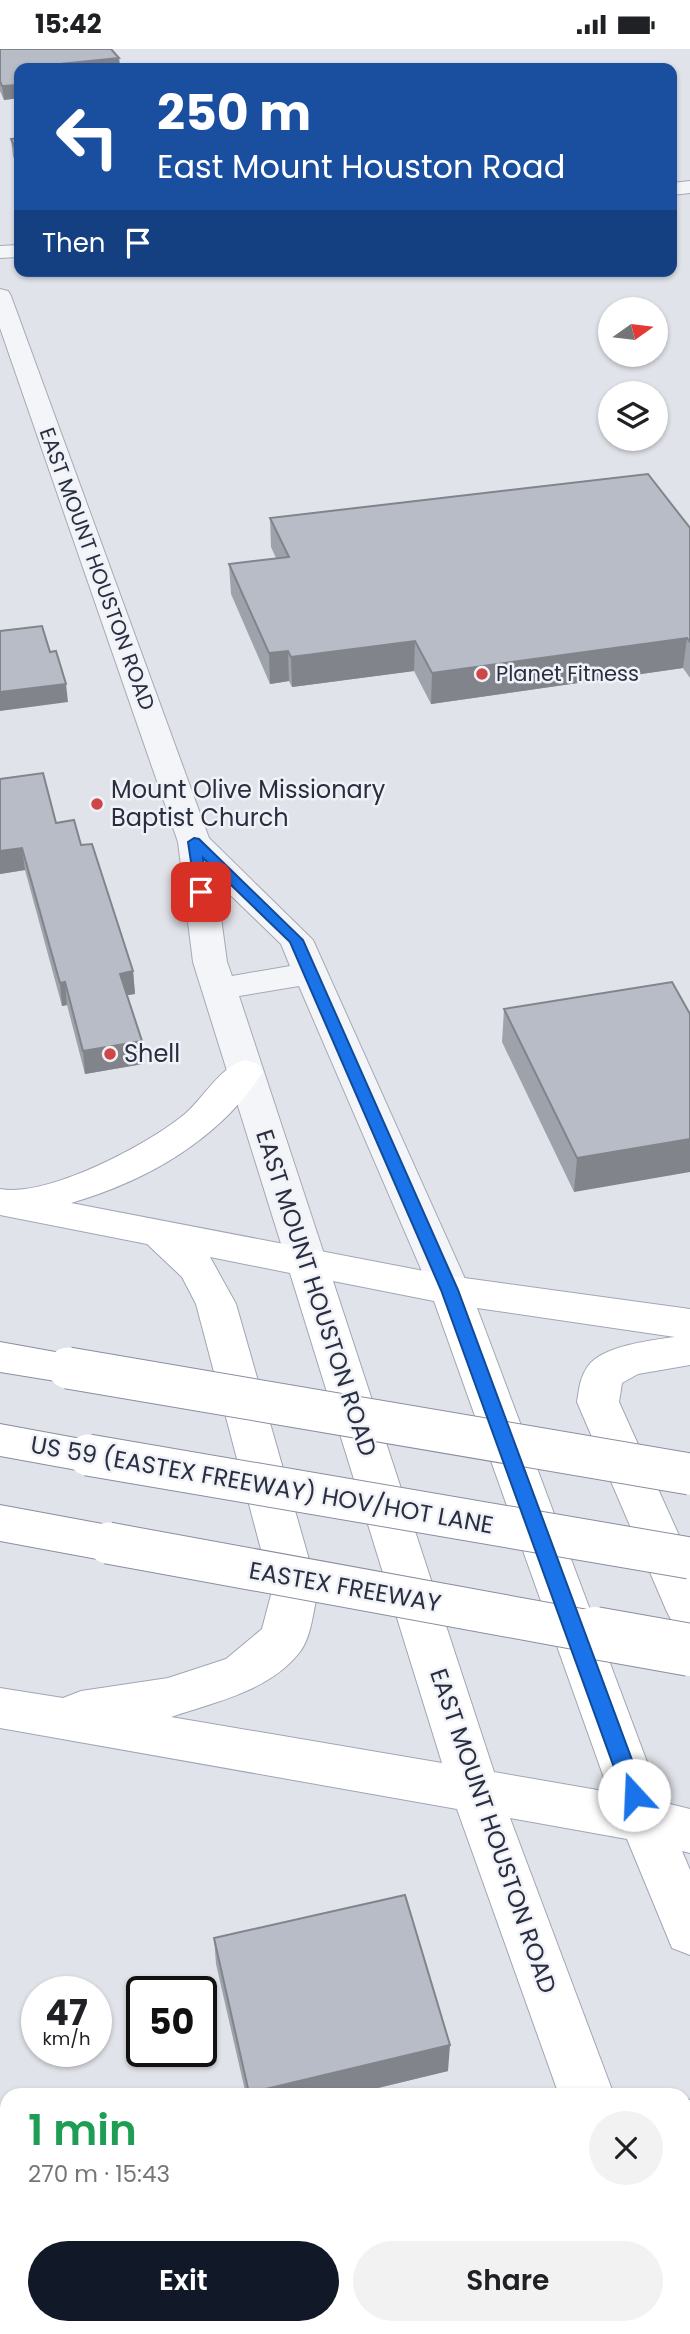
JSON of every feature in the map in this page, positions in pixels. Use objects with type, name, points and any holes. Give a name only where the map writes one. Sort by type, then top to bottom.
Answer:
[{"type":"main road","points":[[4,1203],[49,1197],[136,1162],[197,1123],[245,1072]]},
{"type":"main road","points":[[4,1203],[450,1290],[690,1324]]},
{"type":"main road","points":[[47,1716],[168,1698],[242,1673],[283,1639],[295,1591],[216,1304],[197,1268],[159,1233]]},
{"type":"main road","name":"EAST MOUNT HOUSTON ROAD","points":[[307,1263],[475,1791],[584,2088]]},
{"type":"main road","name":"EAST MOUNT HOUSTON ROAD","points":[[450,1290],[667,1826],[690,1931]]},
{"type":"main road","points":[[690,1350],[654,1355],[613,1368],[604,1375],[598,1402],[690,1612]]},
{"type":"main road","points":[[0,1357],[690,1474]]},
{"type":"main road","name":"US 59 (EASTEX FREEWAY) HOV/HOT LANE","points":[[0,1440],[690,1558]]},
{"type":"main road","name":"EASTEX FREEWAY","points":[[0,1523],[690,1650]]},
{"type":"main road","points":[[0,1708],[667,1826]]},
{"type":"street","name":"EAST MOUNT HOUSTON ROAD","points":[[0,296],[194,842],[209,962],[307,1263]]},
{"type":"street","name":"EAST MOUNT HOUSTON ROAD","points":[[194,842],[296,940],[450,1290]]},
{"type":"street","points":[[219,989],[310,973]]},
{"type":"building","points":[[0,49],[111,49],[119,58],[69,63],[14,63],[14,85],[2,86]]},
{"type":"building","points":[[648,474],[690,528],[690,642],[687,638],[432,673],[415,641],[291,657],[288,651],[269,653],[229,564],[289,557],[270,518]]},
{"type":"building","points":[[42,626],[50,652],[56,651],[66,684],[0,692],[0,631]]},
{"type":"building","points":[[43,773],[56,823],[74,820],[81,845],[92,844],[133,971],[120,974],[142,1041],[83,1051],[65,982],[60,983],[22,848],[0,851],[0,779]]},
{"type":"building","points":[[672,982],[690,1014],[690,1139],[577,1158],[504,1009]]},
{"type":"building","points":[[405,1895],[450,2045],[270,2088],[248,2088],[214,1938]]},
{"type":"place","name":"Planet Fitness","points":[[482,674]]},
{"type":"place","name":"Mount Olive Missionary Baptist Church","points":[[97,804]]},
{"type":"place","name":"Shell","points":[[110,1054]]},
{"type":"route","points":[[201,892],[194,842],[296,940],[450,1290],[634,1795]]}]
